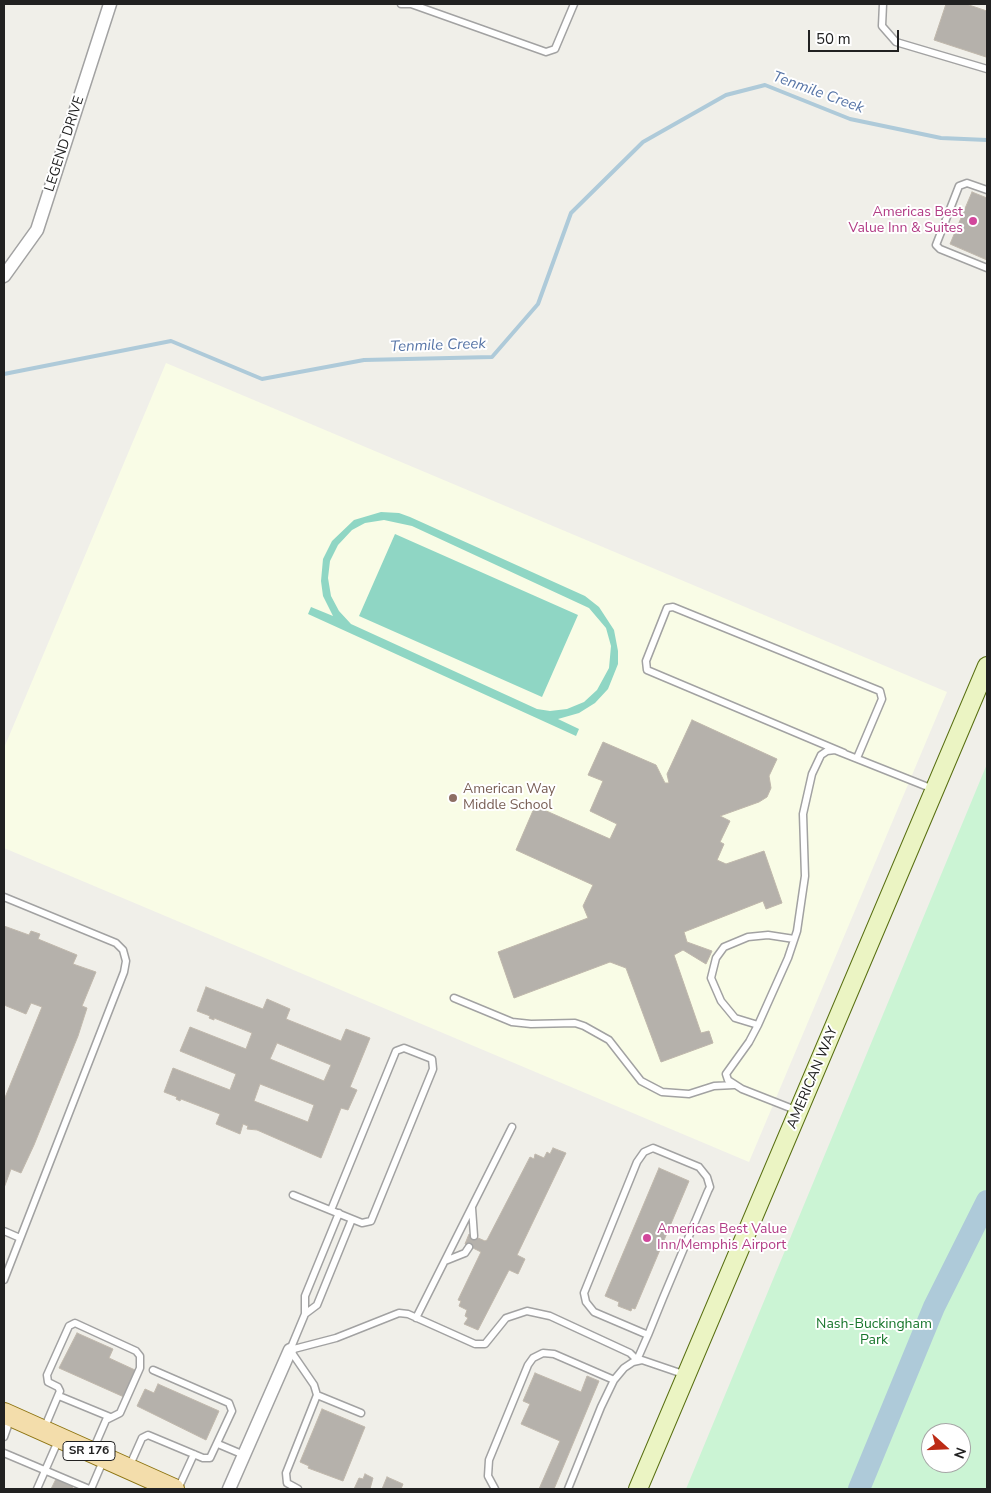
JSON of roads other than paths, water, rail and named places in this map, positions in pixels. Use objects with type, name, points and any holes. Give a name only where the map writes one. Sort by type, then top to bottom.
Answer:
[{"type":"main road","name":"AMERICAN WAY","points":[[638,1489],[987,666]]},
{"type":"main road","name":"SR 176","points":[[8,1414],[128,1469],[151,1482],[174,1489]]},
{"type":"street","name":"LEGEND DRIVE","points":[[4,276],[37,230],[110,4]]},
{"type":"street","points":[[230,1489],[290,1350]]},
{"type":"lane","points":[[401,4],[411,4],[546,52],[555,48],[574,4]]},
{"type":"lane","points":[[883,4],[882,26],[896,42],[987,69]]},
{"type":"lane","points":[[987,190],[967,183],[959,186],[936,245],[940,250],[987,268]]},
{"type":"lane","points":[[857,758],[882,699],[882,693],[879,690],[673,607],[667,608],[646,661],[647,670],[844,753],[935,790]]},
{"type":"lane","points":[[799,1111],[734,1085],[726,1077],[727,1071],[749,1042],[758,1025],[794,939],[804,888],[803,814],[808,788],[821,755],[832,750],[844,753]]},
{"type":"lane","points":[[4,897],[116,943],[123,950],[126,961],[120,981],[6,1270],[4,1280]]},
{"type":"lane","points":[[758,1025],[735,1018],[726,1009],[716,992],[712,978],[716,958],[724,947],[748,937],[768,935],[794,939]]},
{"type":"lane","points":[[454,998],[512,1022],[531,1024],[567,1022],[584,1026],[609,1040],[641,1081],[662,1092],[690,1094],[714,1086],[734,1085]]},
{"type":"lane","points":[[293,1195],[352,1219],[368,1223],[375,1216],[434,1067],[434,1061],[430,1058],[404,1048],[396,1051],[332,1210]]},
{"type":"lane","points":[[416,1318],[512,1126]]},
{"type":"lane","points":[[568,1489],[614,1380],[624,1368],[637,1360],[648,1335],[710,1187],[707,1177],[699,1167],[658,1149],[649,1149],[637,1162],[584,1290],[584,1299],[591,1310],[648,1335]]},
{"type":"lane","points":[[472,1206],[476,1230],[474,1236]]},
{"type":"lane","points":[[290,1350],[305,1314],[304,1299],[339,1213]]},
{"type":"lane","points":[[305,1314],[317,1305],[352,1219]]},
{"type":"lane","points":[[4,1232],[20,1238]]},
{"type":"lane","points":[[445,1261],[465,1253],[469,1247]]},
{"type":"lane","points":[[319,1262],[332,1268]]},
{"type":"lane","points":[[290,1350],[336,1338],[399,1313],[416,1318],[480,1345],[489,1341],[506,1318],[518,1312],[534,1312],[550,1316],[627,1351],[637,1360],[646,1361],[687,1375]]},
{"type":"lane","points":[[4,1453],[45,1470],[90,1489],[104,1422],[120,1413],[140,1368],[139,1353],[73,1323],[69,1326],[47,1377],[48,1382],[59,1388],[59,1396],[45,1470],[36,1489]]},
{"type":"lane","points":[[290,1350],[314,1385],[317,1395],[285,1475],[288,1484],[298,1489]]},
{"type":"lane","points":[[495,1489],[488,1476],[488,1460],[528,1365],[533,1358],[543,1353],[554,1354],[614,1380]]},
{"type":"lane","points":[[128,1469],[142,1438],[146,1435],[205,1459],[210,1458],[232,1413],[232,1406],[153,1370]]},
{"type":"lane","points":[[317,1395],[361,1413]]},
{"type":"lane","points":[[59,1396],[110,1417]]},
{"type":"lane","points":[[4,1436],[8,1414]]},
{"type":"lane","points":[[218,1444],[244,1455]]},
{"type":"lane","points":[[178,1489],[194,1454]]},
{"type":"waterway","name":"Tenmile Creek","points":[[4,374],[171,341],[262,379],[364,360],[492,357],[538,304],[571,213],[643,142],[726,95],[765,85],[850,119],[941,138],[987,140]]},
{"type":"waterway","points":[[859,1489],[934,1307],[987,1201]]},
{"type":"place","name":"Americas Best Value Inn & Suites","points":[[973,221]]},
{"type":"place","name":"American Way Middle School","points":[[453,798]]},
{"type":"place","name":"Americas Best Value Inn/Memphis Airport","points":[[647,1238]]},
{"type":"park label","name":"Nash-Buckingham Park","points":[[874,1334]]}]
